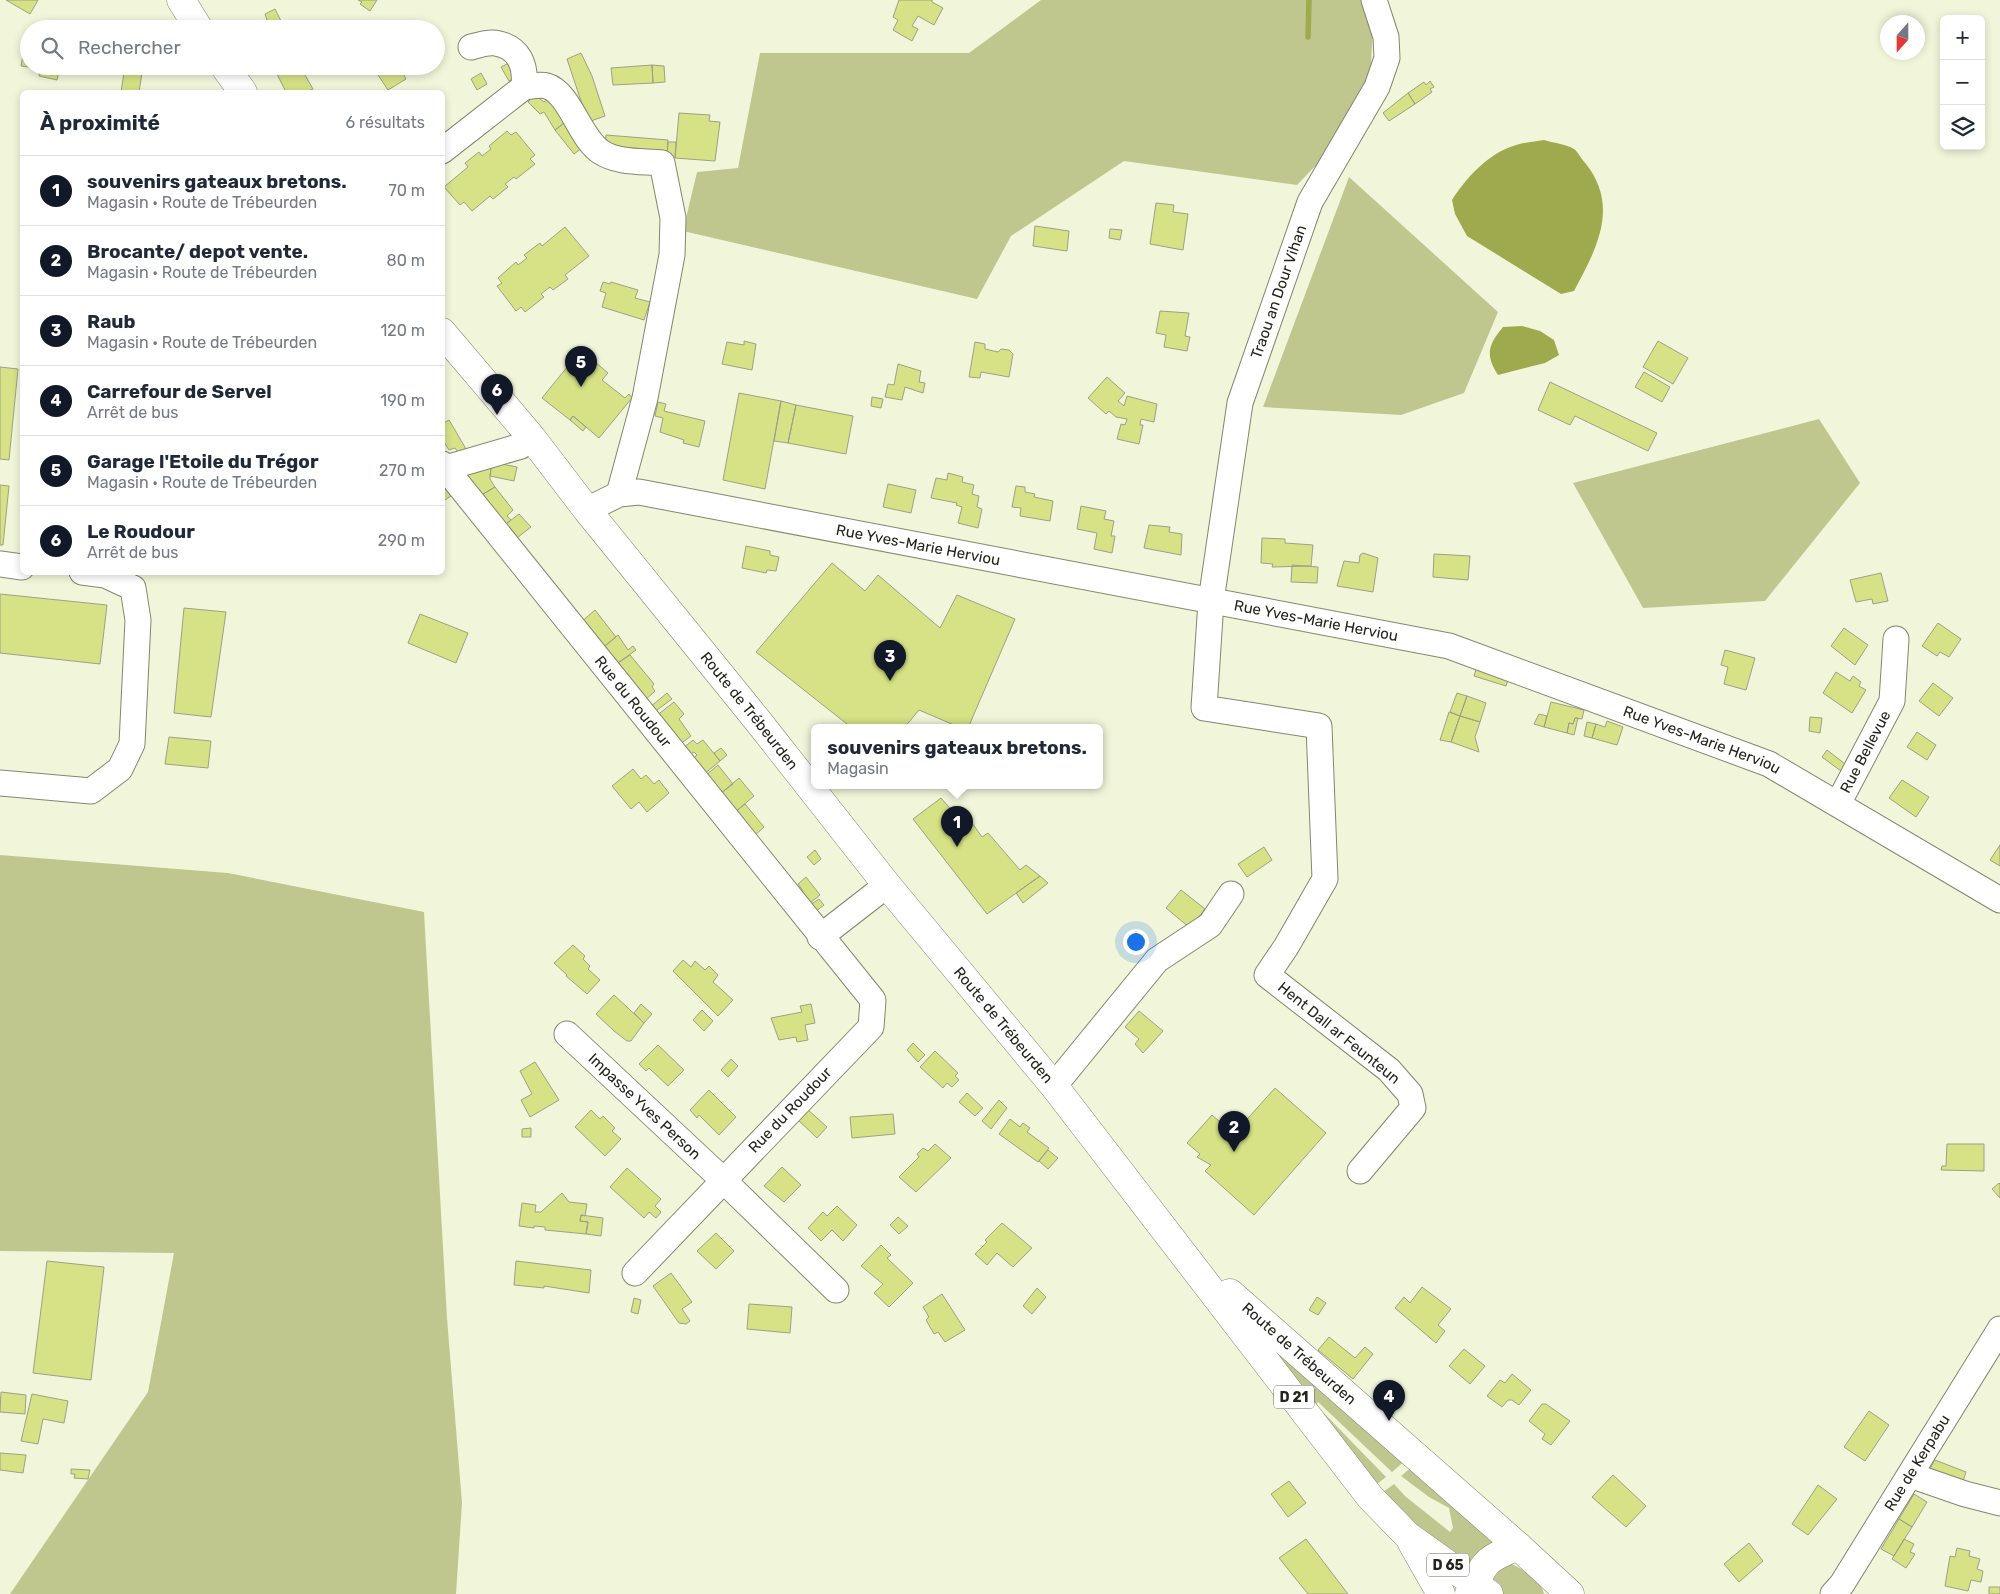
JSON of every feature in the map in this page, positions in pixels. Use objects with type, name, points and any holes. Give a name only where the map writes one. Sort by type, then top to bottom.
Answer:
[{"type":"main road","points":[[181,0],[193,20]]},
{"type":"main road","points":[[196,0],[208,20]]},
{"type":"main road","points":[[231,75],[242,90]]},
{"type":"main road","points":[[240,75],[249,90]]},
{"type":"main road","name":"Route de Trébeurden","points":[[445,336],[532,438],[587,510],[811,788]]},
{"type":"main road","name":"Route de Trébeurden","points":[[812,789],[887,885],[1054,1086],[1370,1497],[1408,1536],[1477,1591]]},
{"type":"main road","name":"Route de Trébeurden","points":[[1185,1254],[1518,1546],[1562,1591]]},
{"type":"main road","name":"D 21","points":[[1408,1536],[1441,1594]]},
{"type":"main road","points":[[1477,1591],[1485,1563],[1491,1557],[1518,1546]]},
{"type":"street","name":"Traou an Dour Vihan","points":[[1212,601],[1240,403],[1310,202],[1377,88],[1387,58],[1386,37],[1374,0]]},
{"type":"street","points":[[471,47],[494,43],[508,48],[518,56],[526,70],[524,87]]},
{"type":"street","points":[[445,149],[524,87],[548,86],[558,93],[588,138],[600,152],[616,158],[662,162],[673,218],[672,254],[645,398],[619,494]]},
{"type":"street","name":"Rue du Roudour","points":[[445,466],[521,446],[532,438]]},
{"type":"street","name":"Rue du Roudour","points":[[445,467],[820,937],[873,1000],[871,1027],[635,1273]]},
{"type":"street","name":"Rue Yves-Marie Herviou","points":[[587,510],[619,494],[639,492],[1449,646],[1769,764],[2000,900]]},
{"type":"street","points":[[0,564],[20,566]]},
{"type":"street","points":[[0,783],[91,791],[120,769],[132,744],[138,620],[133,588],[105,575]]},
{"type":"street","name":"Hent Dall ar Feunteun","points":[[1212,601],[1204,708],[1319,726],[1325,879],[1286,947],[1267,975],[1389,1070],[1410,1094],[1414,1108],[1360,1171]]},
{"type":"street","name":"Rue Bellevue","points":[[1838,804],[1892,701],[1896,639]]},
{"type":"street","points":[[820,937],[887,885]]},
{"type":"street","points":[[1054,1086],[1157,960],[1210,925],[1231,894]]},
{"type":"street","name":"Impasse Yves Person","points":[[567,1034],[723,1180],[836,1290]]},
{"type":"street","name":"Rue de Kerpabu","points":[[1833,1594],[1842,1584],[2000,1329]]},
{"type":"street","points":[[1910,1475],[1965,1494],[2000,1503]]},
{"type":"shaded area","points":[[1041,0],[1362,0],[1373,28],[1370,80],[1325,156],[1297,185],[1124,161],[1011,236],[977,299],[683,231],[697,172],[738,168],[760,53],[969,53]]},
{"type":"shaded area","points":[[1544,140],[1576,150],[1596,180],[1602,196],[1601,228],[1590,260],[1574,291],[1561,294],[1467,236],[1455,214],[1452,200],[1471,175],[1495,155],[1517,145]]},
{"type":"shaded area","points":[[1349,177],[1498,312],[1464,393],[1401,415],[1263,407]]},
{"type":"shaded area","points":[[1522,326],[1540,331],[1554,340],[1559,355],[1545,363],[1498,375],[1491,362],[1491,345],[1503,327]]},
{"type":"shaded area","points":[[1819,419],[1860,483],[1765,601],[1643,608],[1573,483]]},
{"type":"shaded area","points":[[0,855],[228,873],[424,912],[447,1318],[462,1503],[456,1594],[10,1594],[148,1392],[174,1253],[0,1251]]},
{"type":"shaded area","points":[[1235,1308],[1406,1460],[1392,1472],[1318,1402],[1316,1405],[1386,1477],[1372,1488]]},
{"type":"shaded area","points":[[1412,1467],[1497,1544],[1466,1570],[1379,1495],[1394,1484],[1405,1496],[1450,1532],[1453,1528],[1449,1508],[1429,1497],[1401,1476]]},
{"type":"shaded area","points":[[1512,1564],[1536,1579],[1544,1594],[1501,1594],[1490,1583],[1500,1565]]},
{"type":"building","points":[[6,0],[38,0],[30,14]]},
{"type":"building","points":[[358,0],[377,0],[370,11],[360,4],[362,2]]},
{"type":"building","points":[[899,0],[932,0],[932,2],[943,8],[934,25],[918,16],[912,26],[918,29],[912,41],[893,30],[898,20],[893,17]]},
{"type":"building","points":[[275,9],[280,20],[267,20],[265,14]]},
{"type":"building","points":[[581,53],[592,76],[605,116],[588,122],[567,59]]},
{"type":"building","points":[[511,62],[519,76],[509,81],[501,67]]},
{"type":"building","points":[[652,65],[653,83],[613,85],[611,68]]},
{"type":"building","points":[[652,65],[664,66],[665,82],[653,83]]},
{"type":"building","points":[[481,73],[487,84],[477,90],[471,79]]},
{"type":"building","points":[[39,75],[58,75],[57,80]]},
{"type":"building","points":[[124,75],[142,75],[139,90],[121,90]]},
{"type":"building","points":[[278,75],[305,75],[313,89],[311,90],[285,90]]},
{"type":"building","points":[[378,75],[404,75],[406,79],[388,90]]},
{"type":"building","points":[[1430,81],[1434,87],[1430,89],[1432,92],[1415,104],[1408,93],[1424,82],[1426,85]]},
{"type":"building","points":[[1408,93],[1415,104],[1389,121],[1383,113]]},
{"type":"building","points":[[535,95],[544,102],[550,97],[568,120],[555,130],[544,112],[540,114],[528,102]]},
{"type":"building","points":[[679,113],[710,115],[709,121],[720,122],[715,161],[675,158]]},
{"type":"building","points":[[568,120],[586,145],[574,154],[555,130]]},
{"type":"building","points":[[507,131],[511,135],[516,132],[535,155],[530,159],[535,164],[516,179],[514,177],[505,184],[508,187],[493,199],[490,196],[472,211],[464,202],[460,205],[445,186],[468,167],[465,163],[479,152],[482,156],[491,149],[489,146]]},
{"type":"building","points":[[606,135],[668,140],[667,158],[605,149]]},
{"type":"building","points":[[668,142],[676,142],[675,158],[667,158]]},
{"type":"building","points":[[1156,203],[1174,205],[1173,212],[1188,214],[1183,250],[1150,244]]},
{"type":"building","points":[[1035,226],[1069,231],[1067,251],[1033,246]]},
{"type":"building","points":[[565,227],[589,256],[565,275],[568,279],[553,290],[550,287],[541,294],[544,297],[525,312],[521,307],[516,311],[497,286],[502,283],[498,278],[516,262],[518,265],[527,258],[524,255],[540,243],[542,246]]},
{"type":"building","points":[[1110,229],[1122,230],[1120,240],[1109,238]]},
{"type":"building","points":[[603,282],[610,284],[611,282],[638,290],[635,298],[650,302],[644,320],[602,307],[606,293],[600,291]]},
{"type":"building","points":[[1160,311],[1189,313],[1185,336],[1190,337],[1187,351],[1164,347],[1166,335],[1156,333]]},
{"type":"building","points":[[744,341],[756,344],[752,370],[722,364],[727,342],[744,345]]},
{"type":"building","points":[[1658,341],[1688,358],[1673,384],[1643,367]]},
{"type":"building","points":[[975,342],[985,344],[985,349],[998,352],[1001,349],[1009,350],[1013,354],[1009,377],[981,372],[980,378],[969,377]]},
{"type":"building","points":[[581,350],[608,373],[602,380],[625,398],[629,394],[632,398],[599,438],[573,416],[570,420],[542,398]]},
{"type":"building","points":[[898,364],[921,371],[919,382],[925,383],[923,393],[905,387],[902,400],[885,397],[888,384],[894,385]]},
{"type":"building","points":[[0,367],[18,369],[9,460],[0,459]]},
{"type":"building","points":[[1644,372],[1670,387],[1662,402],[1635,387]]},
{"type":"building","points":[[1107,377],[1125,393],[1118,401],[1124,406],[1127,396],[1157,404],[1154,422],[1141,419],[1140,425],[1143,425],[1139,444],[1117,439],[1121,424],[1125,425],[1127,419],[1116,417],[1109,411],[1106,414],[1088,398]]},
{"type":"building","points":[[1550,382],[1657,433],[1648,451],[1575,416],[1570,425],[1538,410]]},
{"type":"building","points":[[739,393],[781,401],[765,489],[723,480]]},
{"type":"building","points":[[872,397],[883,399],[881,408],[871,406]]},
{"type":"building","points":[[781,401],[796,405],[788,443],[774,441]]},
{"type":"building","points":[[658,402],[666,404],[664,411],[705,421],[699,447],[683,443],[684,440],[660,432],[663,418],[655,416]]},
{"type":"building","points":[[796,405],[853,416],[846,454],[788,443]]},
{"type":"building","points":[[573,416],[586,427],[583,431],[570,420]]},
{"type":"building","points":[[449,420],[466,449],[460,455],[455,448],[449,450],[445,444],[445,422]]},
{"type":"building","points":[[492,462],[517,467],[514,481],[490,476]]},
{"type":"building","points":[[491,465],[490,479],[495,487],[478,497],[465,473]]},
{"type":"building","points":[[948,473],[963,477],[962,482],[974,485],[972,494],[979,496],[977,507],[982,509],[978,528],[958,523],[962,507],[956,505],[957,503],[931,498],[936,478],[947,480]]},
{"type":"building","points":[[888,484],[916,490],[911,513],[883,507]]},
{"type":"building","points":[[0,485],[9,486],[3,545],[0,545]]},
{"type":"building","points":[[1016,486],[1025,487],[1025,492],[1035,494],[1034,497],[1053,501],[1050,521],[1020,516],[1021,508],[1012,507]]},
{"type":"building","points":[[495,487],[513,510],[507,516],[511,520],[502,527],[478,497]]},
{"type":"building","points":[[445,488],[451,496],[445,500]]},
{"type":"building","points":[[1081,506],[1106,511],[1104,519],[1114,521],[1111,536],[1115,536],[1112,553],[1094,549],[1097,533],[1077,529]]},
{"type":"building","points":[[519,514],[531,527],[513,541],[502,527]]},
{"type":"building","points":[[1149,525],[1170,527],[1169,532],[1182,534],[1181,555],[1144,548]]},
{"type":"building","points":[[1262,538],[1285,539],[1285,543],[1313,545],[1311,566],[1272,567],[1273,564],[1261,563]]},
{"type":"building","points":[[746,546],[770,551],[770,555],[779,557],[776,571],[767,570],[766,573],[742,568]]},
{"type":"building","points":[[1363,553],[1378,558],[1373,592],[1337,586],[1344,561],[1359,563],[1360,555]]},
{"type":"building","points":[[1434,554],[1470,556],[1468,580],[1433,577]]},
{"type":"building","points":[[832,563],[865,591],[878,575],[940,628],[957,595],[1015,619],[970,724],[952,724],[919,710],[907,724],[847,724],[756,652]]},
{"type":"building","points":[[1292,565],[1318,567],[1317,583],[1291,582]]},
{"type":"building","points":[[1881,573],[1888,601],[1873,604],[1872,599],[1856,602],[1850,580]]},
{"type":"building","points":[[0,594],[107,605],[100,664],[0,653]]},
{"type":"building","points":[[184,608],[226,612],[211,717],[174,713]]},
{"type":"building","points":[[595,610],[616,637],[601,649],[580,623]]},
{"type":"building","points":[[420,614],[468,633],[456,663],[408,643]]},
{"type":"building","points":[[1938,623],[1961,639],[1949,657],[1940,652],[1937,656],[1922,646]]},
{"type":"building","points":[[1844,628],[1868,645],[1855,665],[1831,646]]},
{"type":"building","points":[[618,635],[628,650],[633,646],[636,650],[615,665],[601,649]]},
{"type":"building","points":[[1725,650],[1755,658],[1746,690],[1724,684],[1728,667],[1721,665]]},
{"type":"building","points":[[630,655],[654,684],[652,687],[655,691],[644,701],[615,665]]},
{"type":"building","points":[[1479,660],[1511,670],[1506,686],[1474,676]]},
{"type":"building","points":[[1836,672],[1850,681],[1853,676],[1861,682],[1859,686],[1866,690],[1852,713],[1823,693]]},
{"type":"building","points":[[1933,683],[1953,698],[1939,716],[1919,701]]},
{"type":"building","points":[[667,693],[672,699],[653,713],[649,708]]},
{"type":"building","points":[[1457,693],[1467,696],[1460,716],[1450,712]]},
{"type":"building","points":[[1467,696],[1486,703],[1480,722],[1460,716]]},
{"type":"building","points":[[674,702],[684,714],[679,719],[691,736],[679,745],[656,716]]},
{"type":"building","points":[[1551,702],[1584,710],[1582,719],[1575,718],[1573,724],[1569,723],[1567,733],[1544,727]]},
{"type":"building","points":[[1449,712],[1460,716],[1451,742],[1440,740]]},
{"type":"building","points":[[1539,714],[1547,716],[1544,727],[1534,724]]},
{"type":"building","points":[[1460,716],[1480,722],[1475,737],[1479,752],[1451,742]]},
{"type":"building","points":[[1810,717],[1822,718],[1820,733],[1809,731]]},
{"type":"building","points":[[1575,718],[1578,718],[1574,735],[1567,733],[1569,723],[1573,724]]},
{"type":"building","points":[[1607,721],[1623,727],[1617,745],[1592,738],[1596,724],[1605,727]]},
{"type":"building","points":[[1587,722],[1596,724],[1592,738],[1584,736]]},
{"type":"building","points":[[1917,732],[1936,745],[1927,760],[1907,747]]},
{"type":"building","points":[[169,737],[211,741],[208,768],[165,764]]},
{"type":"building","points":[[693,740],[697,744],[703,740],[720,761],[703,775],[691,760],[697,755],[694,752],[688,756],[682,749]]},
{"type":"building","points":[[721,748],[727,755],[720,761],[714,753]]},
{"type":"building","points":[[1827,750],[1849,767],[1845,774],[1822,757]]},
{"type":"building","points":[[718,765],[733,784],[720,794],[705,776]]},
{"type":"building","points":[[633,769],[641,779],[646,775],[654,784],[659,780],[669,793],[647,812],[639,802],[631,809],[612,786]]},
{"type":"building","points":[[739,778],[754,796],[734,813],[720,794]]},
{"type":"building","points":[[1902,780],[1929,797],[1916,817],[1889,798]]},
{"type":"building","points":[[941,798],[961,821],[967,816],[982,837],[988,833],[1020,870],[1026,865],[1040,876],[987,914],[913,819]]},
{"type":"building","points":[[745,804],[764,827],[753,837],[734,813]]},
{"type":"building","points":[[2000,845],[2000,866],[1990,860]]},
{"type":"building","points":[[1264,847],[1272,860],[1247,877],[1238,864]]},
{"type":"building","points":[[815,850],[821,859],[814,865],[807,857]]},
{"type":"building","points":[[1040,876],[1048,883],[1023,903],[1016,893]]},
{"type":"building","points":[[806,877],[820,895],[810,903],[801,893],[803,891],[798,884]]},
{"type":"building","points":[[1181,890],[1205,909],[1190,928],[1166,908]]},
{"type":"building","points":[[819,899],[824,905],[815,912],[810,905]]},
{"type":"building","points":[[573,945],[585,956],[583,959],[590,966],[588,969],[600,980],[587,994],[554,963]]},
{"type":"building","points":[[683,960],[691,967],[695,961],[705,970],[709,966],[718,975],[713,982],[733,1000],[718,1016],[673,971]]},
{"type":"building","points":[[614,995],[644,1023],[631,1041],[627,1041],[614,1031],[596,1014]]},
{"type":"building","points":[[641,1004],[652,1014],[644,1023],[634,1013]]},
{"type":"building","points":[[811,1004],[815,1023],[805,1025],[808,1040],[797,1042],[796,1037],[779,1040],[771,1018],[802,1012],[800,1006]]},
{"type":"building","points":[[702,1010],[713,1021],[704,1031],[693,1020]]},
{"type":"building","points":[[1139,1011],[1163,1031],[1143,1053],[1135,1044],[1139,1039],[1125,1027]]},
{"type":"building","points":[[913,1043],[925,1055],[918,1062],[907,1050]]},
{"type":"building","points":[[658,1045],[684,1070],[668,1086],[649,1068],[646,1071],[639,1064]]},
{"type":"building","points":[[935,1051],[958,1073],[955,1076],[959,1080],[952,1087],[947,1083],[943,1088],[920,1067]]},
{"type":"building","points":[[731,1059],[738,1066],[728,1077],[721,1070]]},
{"type":"building","points":[[535,1062],[559,1100],[530,1117],[521,1100],[532,1094],[520,1071]]},
{"type":"building","points":[[1275,1088],[1326,1133],[1254,1215],[1205,1171],[1211,1165],[1197,1157],[1200,1154],[1187,1143],[1212,1115],[1228,1129],[1234,1122],[1240,1127]]},
{"type":"building","points":[[709,1090],[736,1117],[719,1135],[699,1115],[697,1118],[690,1110]]},
{"type":"building","points":[[967,1093],[983,1108],[975,1116],[959,1102]]},
{"type":"building","points":[[999,1100],[1007,1108],[991,1129],[982,1121]]},
{"type":"building","points":[[806,1108],[827,1127],[817,1138],[796,1118]]},
{"type":"building","points":[[591,1110],[600,1119],[603,1116],[615,1128],[612,1131],[621,1139],[605,1156],[575,1127]]},
{"type":"building","points":[[893,1114],[895,1134],[852,1138],[850,1117]]},
{"type":"building","points":[[1010,1119],[1020,1127],[1023,1123],[1030,1128],[1027,1132],[1049,1148],[1038,1162],[999,1134]]},
{"type":"building","points":[[531,1128],[531,1137],[522,1137],[522,1129]]},
{"type":"building","points":[[935,1144],[951,1158],[916,1192],[899,1177],[919,1157],[917,1154],[923,1148],[928,1151]]},
{"type":"building","points":[[1947,1144],[1984,1144],[1984,1171],[1941,1170],[1942,1166],[1946,1166]]},
{"type":"building","points":[[1048,1150],[1058,1158],[1048,1169],[1039,1161]]},
{"type":"building","points":[[782,1167],[801,1185],[784,1202],[764,1186]]},
{"type":"building","points":[[627,1168],[661,1199],[655,1206],[661,1212],[656,1218],[649,1212],[644,1218],[610,1187]]},
{"type":"building","points":[[2000,1184],[2000,1198],[1992,1189]]},
{"type":"building","points":[[562,1193],[569,1202],[587,1204],[585,1216],[581,1215],[580,1221],[588,1222],[586,1234],[545,1230],[545,1227],[519,1226],[522,1203],[536,1205],[535,1212],[541,1212]]},
{"type":"building","points":[[837,1206],[857,1225],[843,1241],[832,1230],[821,1241],[808,1228],[823,1212],[827,1216]]},
{"type":"building","points":[[581,1215],[603,1218],[601,1236],[586,1234],[588,1222],[580,1221]]},
{"type":"building","points":[[898,1217],[908,1226],[899,1234],[890,1225]]},
{"type":"building","points":[[1002,1223],[1032,1248],[1013,1267],[997,1253],[987,1265],[975,1254],[987,1242],[985,1240]]},
{"type":"building","points":[[716,1233],[734,1251],[716,1269],[697,1251]]},
{"type":"building","points":[[881,1245],[891,1255],[887,1258],[913,1283],[889,1307],[874,1293],[883,1284],[861,1266]]},
{"type":"building","points":[[47,1261],[104,1267],[91,1380],[33,1373]]},
{"type":"building","points":[[516,1261],[591,1270],[589,1293],[544,1286],[544,1288],[514,1285]]},
{"type":"building","points":[[671,1273],[692,1302],[682,1309],[690,1321],[686,1324],[679,1323],[653,1286]]},
{"type":"building","points":[[1422,1287],[1451,1309],[1438,1325],[1445,1331],[1436,1343],[1395,1308],[1404,1297],[1410,1303]]},
{"type":"building","points":[[1037,1288],[1046,1297],[1032,1314],[1023,1306]]},
{"type":"building","points":[[942,1294],[965,1330],[945,1342],[938,1332],[934,1334],[926,1320],[929,1317],[923,1307]]},
{"type":"building","points":[[1317,1297],[1326,1303],[1318,1315],[1309,1310]]},
{"type":"building","points":[[634,1298],[641,1300],[638,1314],[631,1312]]},
{"type":"building","points":[[749,1304],[792,1307],[790,1333],[747,1329]]},
{"type":"building","points":[[1329,1337],[1355,1358],[1365,1347],[1373,1354],[1353,1379],[1318,1350]]},
{"type":"building","points":[[1464,1349],[1485,1366],[1470,1384],[1449,1366]]},
{"type":"building","points":[[1512,1374],[1531,1390],[1519,1405],[1512,1400],[1508,1400],[1502,1407],[1487,1396],[1500,1380],[1505,1383]]},
{"type":"building","points":[[1,1392],[26,1395],[25,1414],[0,1412]]},
{"type":"building","points":[[32,1394],[68,1401],[64,1423],[43,1419],[38,1444],[21,1441]]},
{"type":"building","points":[[1542,1404],[1546,1404],[1570,1421],[1551,1445],[1542,1439],[1545,1434],[1529,1421]]},
{"type":"building","points":[[1869,1411],[1889,1425],[1865,1461],[1844,1447]]},
{"type":"building","points":[[0,1453],[26,1455],[23,1473],[0,1470]]},
{"type":"building","points":[[1935,1460],[1966,1472],[1962,1484],[1928,1472]]},
{"type":"building","points":[[71,1469],[90,1470],[88,1479],[74,1478],[75,1474],[71,1474]]},
{"type":"building","points":[[1613,1475],[1646,1506],[1626,1527],[1592,1497]]},
{"type":"building","points":[[1289,1481],[1306,1503],[1288,1517],[1271,1494]]},
{"type":"building","points":[[1818,1485],[1837,1499],[1808,1535],[1792,1524]]},
{"type":"building","points":[[1914,1494],[1927,1502],[1912,1527],[1899,1519]]},
{"type":"building","points":[[1899,1519],[1912,1527],[1894,1556],[1881,1549]]},
{"type":"building","points":[[1306,1539],[1348,1594],[1308,1594],[1279,1558]]},
{"type":"building","points":[[1904,1539],[1914,1544],[1910,1552],[1915,1554],[1906,1568],[1892,1559]]},
{"type":"building","points":[[1749,1543],[1763,1561],[1739,1582],[1724,1564]]},
{"type":"building","points":[[1957,1548],[1970,1551],[1969,1556],[1980,1559],[1977,1569],[1983,1571],[1981,1582],[1971,1580],[1968,1591],[1945,1586],[1950,1556],[1955,1557]]},
{"type":"building","points":[[1989,1587],[2000,1587],[2000,1594],[1989,1594]]},
{"type":"waterway","points":[[1308,37],[1309,0]]},
{"type":"place","name":"Garage l'Etoile du Trégor","points":[[581,387]]},
{"type":"place","name":"Le Roudour","points":[[497,415]]},
{"type":"place","name":"Raub","points":[[890,681]]},
{"type":"place","name":"souvenirs gateaux bretons.","points":[[957,847]]},
{"type":"place","name":"Brocante/ depot vente.","points":[[1234,1152]]},
{"type":"place","name":"Carrefour de Servel","points":[[1389,1421]]}]
